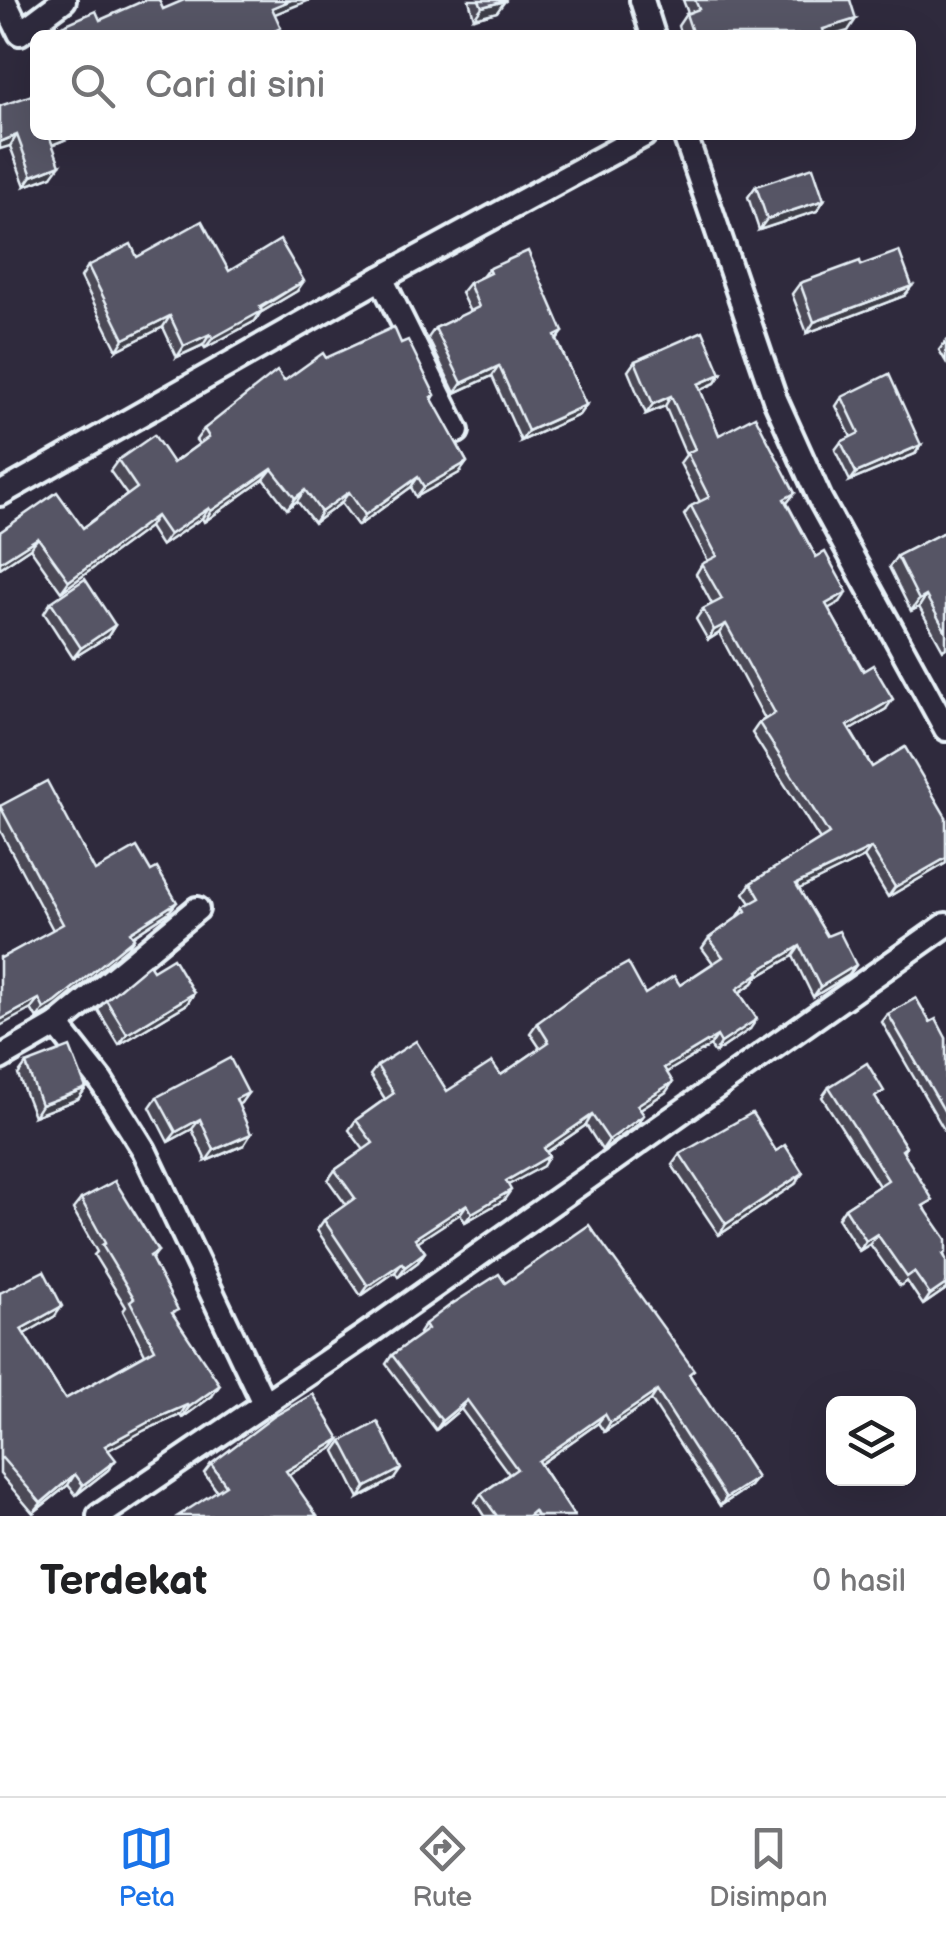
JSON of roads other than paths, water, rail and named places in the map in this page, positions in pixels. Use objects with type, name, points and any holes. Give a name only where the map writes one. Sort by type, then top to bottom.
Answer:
[{"type":"street","points":[[4,0],[10,39],[64,0]]},
{"type":"street","points":[[642,0],[651,30]]},
{"type":"street","points":[[0,494],[381,278],[635,140]]},
{"type":"street","points":[[687,140],[775,398],[820,500],[946,729]]},
{"type":"street","points":[[381,278],[456,431]]},
{"type":"street","points":[[0,1058],[58,1025],[197,908]]},
{"type":"street","points":[[98,1516],[264,1404],[946,924]]},
{"type":"street","points":[[58,1025],[144,1150],[264,1404]]}]
